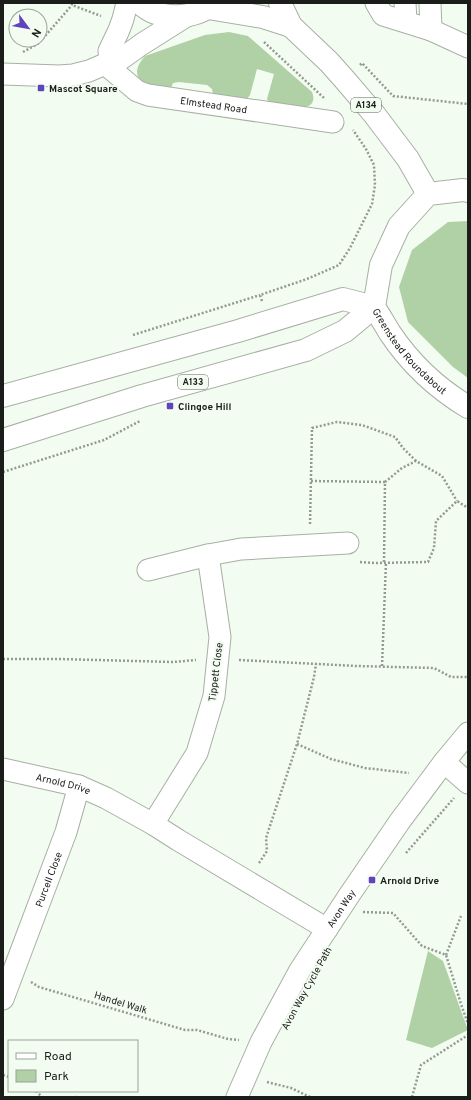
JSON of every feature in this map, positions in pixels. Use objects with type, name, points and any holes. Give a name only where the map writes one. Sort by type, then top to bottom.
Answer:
[{"type":"main road","name":"A134","points":[[140,3],[154,12],[164,15],[180,17],[203,9],[263,17],[291,26]]},
{"type":"main road","name":"A134","points":[[280,3],[291,26],[346,80],[374,114],[408,159],[428,194]]},
{"type":"main road","points":[[428,194],[463,190],[468,191]]},
{"type":"main road","name":"Greenstead Roundabout","points":[[428,194],[399,226],[381,264],[374,307],[391,334],[410,359],[433,382],[468,407]]},
{"type":"main road","points":[[3,396],[238,331],[343,299],[374,307]]},
{"type":"main road","name":"A133","points":[[3,440],[142,396],[306,350],[345,331],[374,307]]},
{"type":"street","points":[[107,62],[109,51],[119,30],[127,3]]},
{"type":"street","points":[[376,3],[383,15],[406,12],[431,30],[468,47]]},
{"type":"street","points":[[430,3],[431,30]]},
{"type":"street","points":[[3,74],[41,76],[73,75],[89,71],[107,62],[120,59],[142,44],[203,9]]},
{"type":"street","name":"Elmstead Road","points":[[107,62],[137,90],[148,95],[332,122]]},
{"type":"street","points":[[148,570],[208,555],[241,549],[348,543]]},
{"type":"street","name":"Tippett Close","points":[[153,824],[197,752],[214,696],[220,636],[208,555]]},
{"type":"street","name":"Avon Way","points":[[236,1097],[261,1042],[300,970],[400,821],[444,762],[468,733]]},
{"type":"street","points":[[444,762],[468,782]]},
{"type":"street","name":"Arnold Drive","points":[[3,769],[78,786],[106,798],[153,824],[327,930]]},
{"type":"street","name":"Purcell Close","points":[[3,999],[66,832],[78,786]]},
{"type":"path","points":[[21,53],[39,43],[72,5]]},
{"type":"path","points":[[346,80],[362,63],[393,96],[468,104]]},
{"type":"path","points":[[131,336],[260,295]]},
{"type":"path","points":[[309,545],[312,428],[337,422],[362,425],[395,437],[403,448],[416,461],[442,476],[457,501],[468,508]]},
{"type":"path","points":[[311,481],[385,482],[402,468],[416,461]]},
{"type":"path","points":[[382,666],[385,562],[385,482]]},
{"type":"path","points":[[348,543],[352,561],[375,563],[428,562],[434,548],[436,521],[457,501]]},
{"type":"path","points":[[247,881],[267,851],[266,838],[297,744],[316,664]]},
{"type":"path","points":[[297,744],[331,759],[365,768],[409,773]]},
{"type":"path","points":[[404,856],[468,782]]},
{"type":"path","points":[[364,906],[361,912],[393,913],[422,946],[446,955]]},
{"type":"path","points":[[461,916],[446,955],[468,1024]]},
{"type":"path","name":"Handel Walk","points":[[13,971],[40,986],[185,1030],[198,1030],[228,1039]]},
{"type":"path","points":[[412,1097],[421,1065],[468,1035]]},
{"type":"path","points":[[264,1087],[266,1081],[291,1088],[310,1097]]},
{"type":"green space","points":[[229,32],[248,36],[312,92],[312,104],[305,107],[269,103],[267,99],[274,74],[257,69],[250,95],[247,99],[243,100],[213,94],[212,89],[207,85],[179,82],[173,83],[171,88],[145,83],[138,77],[137,69],[145,56],[205,35]]},
{"type":"green space","points":[[468,221],[468,378],[453,367],[408,322],[399,287],[412,250],[448,222]]},
{"type":"green space","points":[[428,951],[443,961],[468,1030],[432,1048],[406,1040]]},
{"type":"place","name":"Mascot Square","points":[[41,88]]},
{"type":"place","name":"Clingoe Hill","points":[[170,406]]},
{"type":"place","name":"Arnold Drive","points":[[372,880]]}]
